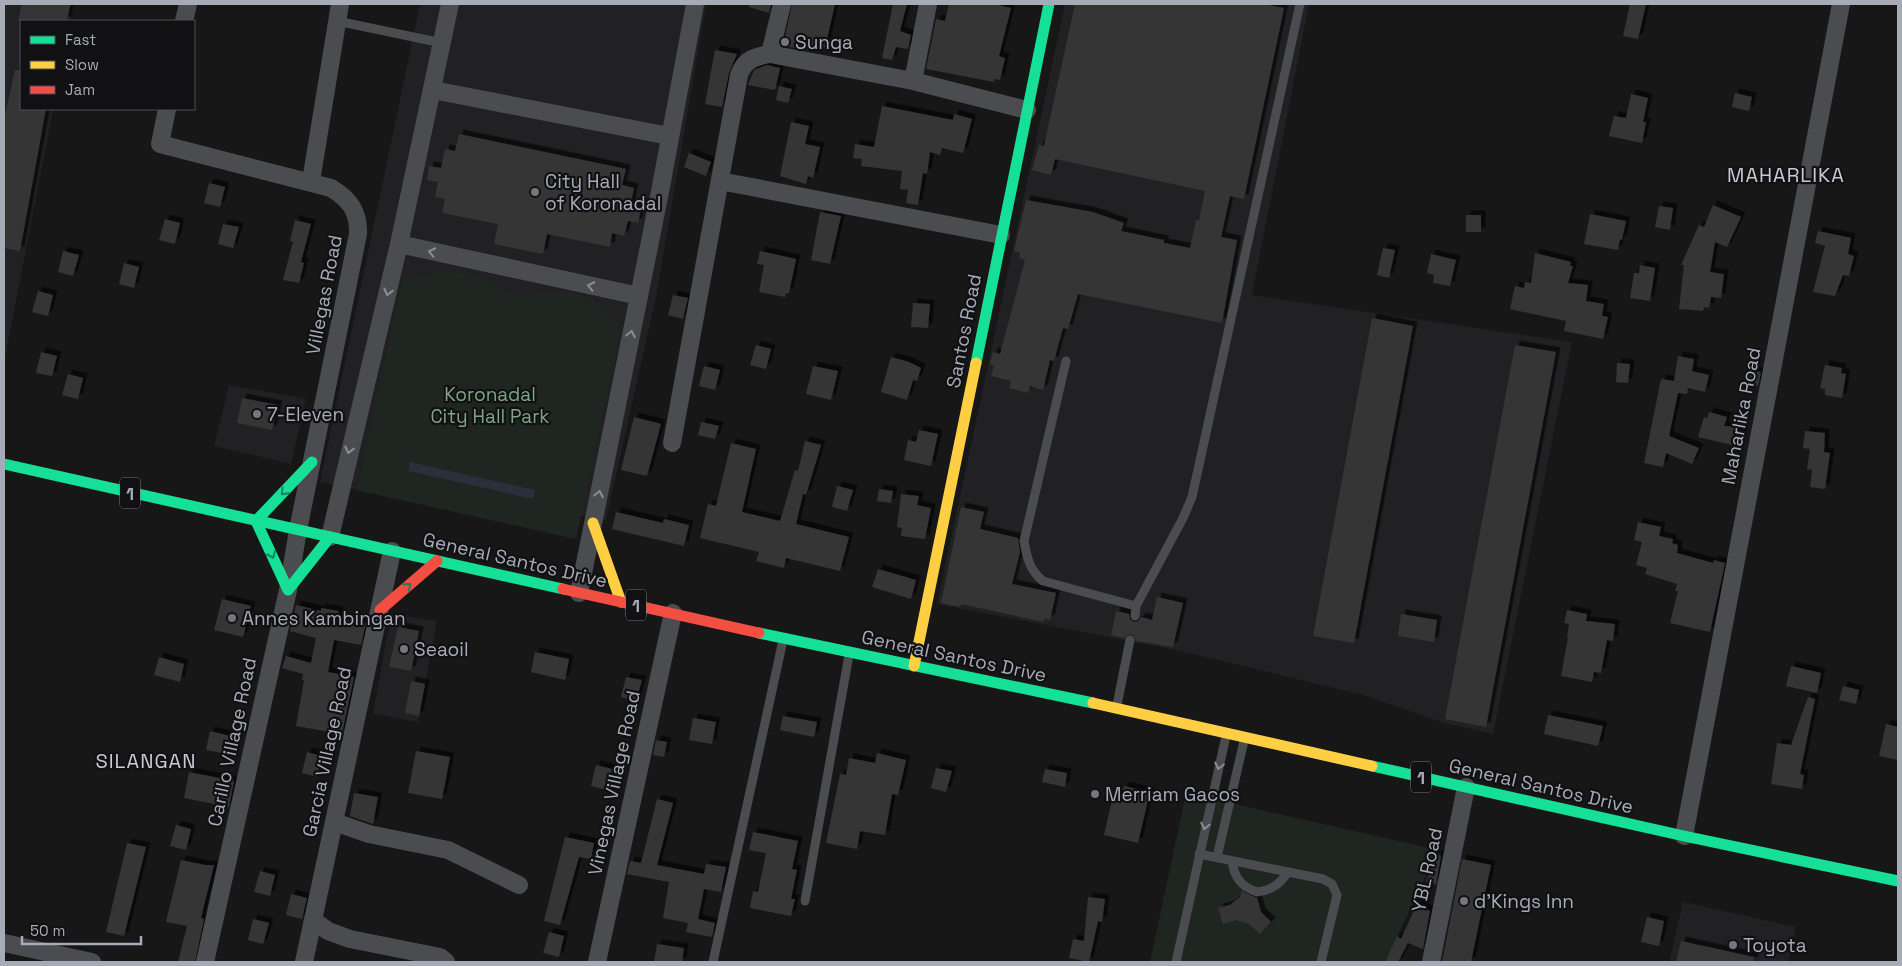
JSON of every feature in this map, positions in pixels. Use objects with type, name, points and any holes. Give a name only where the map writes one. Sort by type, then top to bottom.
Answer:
[{"type":"main road","name":"Santos Road","points":[[914,666],[1048,4]]},
{"type":"main road","points":[[312,462],[256,521],[288,590],[330,537]]},
{"type":"main road","name":"General Santos Drive","points":[[4,464],[783,638],[1117,708],[1684,836],[1898,881]]},
{"type":"main road","points":[[593,523],[622,602]]},
{"type":"main road","points":[[380,610],[437,561]]},
{"type":"street","points":[[184,20],[188,4]]},
{"type":"street","points":[[330,537],[399,244],[450,4]]},
{"type":"street","points":[[579,593],[695,4]]},
{"type":"street","points":[[770,54],[782,4]]},
{"type":"street","points":[[913,81],[928,4]]},
{"type":"street","name":"Maharlika Road","points":[[1684,836],[1841,4]]},
{"type":"street","points":[[311,181],[339,12]]},
{"type":"street","points":[[672,442],[742,68],[752,58],[770,54],[913,81],[1027,110]]},
{"type":"street","points":[[433,90],[669,136]]},
{"type":"street","name":"Villegas Road","points":[[167,110],[160,144],[311,181],[330,188],[344,196],[354,209],[359,221],[358,234],[298,530]]},
{"type":"street","points":[[720,181],[1001,235]]},
{"type":"street","points":[[399,244],[639,296]]},
{"type":"street","name":"Carillo Village Road","points":[[205,962],[288,590],[298,530]]},
{"type":"street","name":"Garcia Village Road","points":[[304,962],[392,551]]},
{"type":"street","name":"Vinegas Village Road","points":[[597,962],[672,613]]},
{"type":"street","name":"YBL Road","points":[[1431,962],[1466,787]]},
{"type":"street","points":[[334,822],[369,834],[448,850],[519,885]]},
{"type":"street","points":[[313,920],[338,936],[440,957],[446,962]]},
{"type":"street","points":[[4,943],[92,962]]},
{"type":"lane","points":[[1135,616],[1136,606],[1183,518],[1192,497],[1300,4]]},
{"type":"lane","points":[[339,12],[442,43]]},
{"type":"lane","points":[[1066,361],[1024,541],[1027,561],[1035,575],[1043,581],[1136,606]]},
{"type":"lane","points":[[713,962],[783,638]]},
{"type":"lane","points":[[1117,708],[1130,640]]},
{"type":"lane","points":[[805,901],[849,652]]},
{"type":"lane","points":[[1176,962],[1227,734]]},
{"type":"lane","points":[[1217,857],[1245,738]]},
{"type":"lane","points":[[1199,854],[1324,879],[1332,884],[1337,896],[1321,962]]},
{"type":"lane","points":[[1232,861],[1233,871],[1239,882],[1257,892],[1266,891],[1279,884],[1288,872]]},
{"type":"shaded area","points":[[4,4],[74,4],[70,20],[20,20],[20,110],[53,110],[4,363]]},
{"type":"shaded area","points":[[420,4],[706,4],[656,297],[606,520],[581,516],[576,539],[320,482]]},
{"type":"shaded area","points":[[1065,4],[1309,4],[1252,295],[1572,342],[1493,734],[1444,723],[1363,695],[1176,650],[937,604]]},
{"type":"shaded area","points":[[229,385],[306,399],[291,464],[214,446]]},
{"type":"shaded area","points":[[410,462],[535,490],[533,499],[408,471]]},
{"type":"shaded area","points":[[391,614],[437,621],[418,722],[373,714]]},
{"type":"shaded area","name":"Toyota","points":[[1683,902],[1796,927],[1788,962],[1669,962]]},
{"type":"green space","name":"Koronadal City Hall Park","points":[[455,272],[485,277],[501,289],[520,295],[553,291],[574,293],[601,305],[622,327],[576,539],[357,490],[402,281],[433,273]]},
{"type":"green space","points":[[1186,793],[1438,850],[1385,962],[1150,962]]},
{"type":"building","points":[[22,4],[70,5],[67,20],[18,21]]},
{"type":"building","points":[[749,4],[771,4],[769,13],[749,7]]},
{"type":"building","points":[[792,4],[835,4],[825,48],[810,45],[809,50],[783,46]]},
{"type":"building","points":[[893,4],[907,4],[900,31],[911,35],[908,49],[896,47],[892,60],[882,58]]},
{"type":"building","points":[[949,4],[994,4],[1011,8],[999,56],[1005,58],[1000,80],[994,79],[994,82],[926,69],[936,19],[945,21]]},
{"type":"building","points":[[1075,4],[1263,4],[1284,8],[1244,199],[1230,196],[1221,237],[1237,240],[1222,323],[1078,294],[1068,329],[1063,328],[1054,361],[1050,360],[1043,390],[1030,386],[1028,393],[1009,388],[1011,381],[991,376],[994,366],[990,364],[993,352],[1000,354],[1025,260],[1019,258],[1020,253],[1014,251],[1026,200],[1093,212],[1124,223],[1121,231],[1164,240],[1164,243],[1190,248],[1196,220],[1199,220],[1205,191],[1055,159],[1051,175],[1032,170],[1039,145],[1044,146]]},
{"type":"building","points":[[1630,4],[1646,4],[1638,39],[1623,36]]},
{"type":"building","points":[[715,50],[737,54],[729,73],[722,107],[705,104]]},
{"type":"building","points":[[767,65],[780,68],[775,90],[748,85],[754,70]]},
{"type":"building","points":[[15,70],[20,70],[20,110],[46,110],[20,251],[4,248],[4,119]]},
{"type":"building","points":[[779,86],[792,89],[788,103],[776,100]]},
{"type":"building","points":[[1735,93],[1752,97],[1749,111],[1732,107]]},
{"type":"building","points":[[1631,94],[1648,98],[1643,122],[1646,122],[1642,143],[1609,136],[1614,116],[1626,118]]},
{"type":"building","points":[[882,106],[953,120],[954,114],[972,119],[963,153],[942,148],[940,155],[930,152],[927,174],[923,173],[918,205],[906,203],[908,190],[900,189],[902,171],[861,166],[862,159],[853,158],[855,144],[874,147]]},
{"type":"building","points":[[791,122],[809,126],[805,144],[820,147],[813,178],[808,176],[806,184],[780,176]]},
{"type":"building","name":"City Hall of Koronadal","points":[[459,134],[626,169],[622,185],[634,188],[630,207],[641,209],[638,223],[628,221],[624,236],[612,233],[610,247],[547,234],[543,254],[494,244],[498,224],[442,213],[445,199],[435,197],[438,182],[427,180],[429,166],[441,168],[445,149],[455,151]]},
{"type":"building","points":[[689,153],[711,162],[706,176],[684,167]]},
{"type":"building","points":[[209,183],[225,187],[220,207],[204,203]]},
{"type":"building","points":[[1713,205],[1741,217],[1727,247],[1715,242],[1710,272],[1724,274],[1721,298],[1711,297],[1709,308],[1704,307],[1703,311],[1679,309],[1684,265],[1681,265],[1699,225],[1704,227]]},
{"type":"building","points":[[1659,206],[1673,208],[1670,230],[1655,227]]},
{"type":"building","points":[[820,212],[841,216],[830,264],[811,260]]},
{"type":"building","points":[[1590,214],[1626,221],[1618,250],[1584,244]]},
{"type":"building","points":[[1466,215],[1481,215],[1481,232],[1466,232]]},
{"type":"building","points":[[165,219],[180,223],[175,244],[159,240]]},
{"type":"building","points":[[295,220],[311,224],[301,262],[304,263],[299,283],[283,280],[293,242],[290,241]]},
{"type":"building","points":[[223,224],[239,227],[233,248],[218,244]]},
{"type":"building","points":[[1818,231],[1851,238],[1848,254],[1854,256],[1849,276],[1843,275],[1835,296],[1813,292],[1825,246],[1815,243]]},
{"type":"building","points":[[1383,248],[1395,250],[1389,278],[1377,275]]},
{"type":"building","points":[[63,251],[79,255],[73,276],[58,272]]},
{"type":"building","points":[[760,251],[796,259],[789,293],[786,293],[785,297],[759,292],[764,265],[757,264]]},
{"type":"building","points":[[1535,253],[1571,262],[1570,266],[1573,266],[1568,283],[1588,285],[1586,301],[1604,304],[1602,316],[1608,317],[1603,339],[1564,331],[1566,321],[1510,309],[1515,286],[1524,288],[1525,282],[1531,283]]},
{"type":"building","points":[[1431,254],[1456,260],[1450,286],[1433,283],[1434,275],[1427,273]]},
{"type":"building","points":[[124,263],[139,267],[134,288],[119,284]]},
{"type":"building","points":[[1640,265],[1655,268],[1650,301],[1630,298],[1634,273],[1639,273]]},
{"type":"building","points":[[38,291],[53,295],[48,316],[32,312]]},
{"type":"building","points":[[673,295],[688,298],[683,319],[668,315]]},
{"type":"building","points":[[913,303],[930,304],[928,328],[911,327]]},
{"type":"building","points":[[1372,318],[1413,326],[1354,643],[1313,636]]},
{"type":"building","points":[[756,345],[771,349],[766,369],[750,365]]},
{"type":"building","points":[[1515,345],[1556,352],[1486,727],[1445,719]]},
{"type":"building","points":[[41,352],[57,356],[52,376],[36,373]]},
{"type":"building","points":[[1678,356],[1694,359],[1692,371],[1709,375],[1705,392],[1688,388],[1687,394],[1678,393],[1669,436],[1699,448],[1692,464],[1666,453],[1663,467],[1644,463],[1661,379],[1674,381]]},
{"type":"building","points":[[891,357],[909,362],[921,368],[917,381],[913,380],[907,400],[881,392]]},
{"type":"building","points":[[1617,363],[1630,364],[1628,383],[1616,382]]},
{"type":"building","points":[[1825,365],[1842,368],[1841,373],[1846,374],[1842,398],[1825,395],[1825,389],[1820,388]]},
{"type":"building","points":[[704,366],[720,370],[715,390],[699,386]]},
{"type":"building","points":[[813,366],[838,371],[831,400],[806,394]]},
{"type":"building","points":[[1748,370],[1761,372],[1758,386],[1746,383]]},
{"type":"building","points":[[68,374],[83,378],[78,399],[62,395]]},
{"type":"building","name":"7-Eleven","points":[[242,398],[278,405],[272,430],[237,423]]},
{"type":"building","points":[[1709,412],[1727,417],[1724,426],[1738,427],[1737,433],[1742,434],[1740,447],[1698,437],[1704,417],[1707,418]]},
{"type":"building","points":[[634,417],[661,424],[647,476],[621,470]]},
{"type":"building","points":[[701,422],[719,426],[715,439],[698,435]]},
{"type":"building","points":[[919,430],[938,434],[931,466],[904,460],[908,440],[916,442]]},
{"type":"building","points":[[1805,431],[1825,433],[1824,452],[1830,453],[1825,489],[1810,487],[1812,470],[1807,469],[1810,449],[1803,448]]},
{"type":"building","points":[[805,441],[821,445],[806,495],[803,494],[796,524],[849,537],[840,571],[786,558],[784,568],[756,561],[759,552],[700,538],[708,504],[716,506],[731,443],[756,449],[742,512],[780,521],[795,470],[798,471]]},
{"type":"building","points":[[837,486],[853,490],[847,511],[832,507]]},
{"type":"building","points":[[879,489],[893,491],[891,503],[877,501]]},
{"type":"building","points":[[901,494],[919,496],[917,505],[931,508],[925,539],[901,536],[902,528],[897,527]]},
{"type":"building","points":[[961,507],[984,512],[980,529],[1018,538],[1020,552],[1012,584],[1056,593],[1050,620],[1044,619],[1044,622],[961,604],[960,607],[941,603]]},
{"type":"building","points":[[616,512],[663,523],[664,519],[689,525],[684,546],[612,529]]},
{"type":"building","points":[[1638,522],[1661,527],[1659,536],[1673,539],[1672,543],[1678,545],[1677,553],[1713,563],[1714,560],[1725,563],[1710,632],[1670,623],[1678,591],[1675,591],[1677,584],[1645,574],[1647,568],[1636,565],[1642,542],[1634,540]]},
{"type":"building","points":[[878,569],[916,580],[911,599],[872,587]]},
{"type":"building","points":[[1157,597],[1183,603],[1173,647],[1136,641],[1131,634],[1124,638],[1111,635],[1116,611],[1129,614],[1130,619],[1134,622],[1138,621],[1141,617],[1152,620]]},
{"type":"building","points":[[222,599],[251,606],[243,637],[214,630]]},
{"type":"building","points":[[296,605],[321,611],[321,608],[339,611],[338,618],[366,623],[361,645],[334,640],[328,672],[354,677],[342,734],[296,726],[304,680],[302,680],[303,674],[282,668],[286,656],[311,663],[316,638],[290,631]]},
{"type":"building","points":[[1567,610],[1587,614],[1586,621],[1615,624],[1613,641],[1607,640],[1601,673],[1594,672],[1592,682],[1561,676],[1568,637],[1569,624],[1564,623]]},
{"type":"building","points":[[1401,614],[1437,620],[1434,642],[1398,636]]},
{"type":"building","name":"Seaoil","points":[[398,627],[419,631],[411,671],[389,667]]},
{"type":"building","points":[[535,652],[569,659],[565,680],[531,672]]},
{"type":"building","points":[[159,657],[184,664],[180,682],[154,675]]},
{"type":"building","points":[[1791,666],[1821,673],[1817,693],[1786,686]]},
{"type":"building","points":[[626,677],[642,680],[636,701],[621,697]]},
{"type":"building","points":[[411,681],[425,684],[419,716],[405,713]]},
{"type":"building","points":[[1843,686],[1859,690],[1856,704],[1839,700]]},
{"type":"building","points":[[1808,697],[1815,699],[1800,774],[1804,775],[1802,789],[1771,784],[1777,743],[1791,745]]},
{"type":"building","points":[[1548,715],[1603,726],[1598,746],[1544,734]]},
{"type":"building","points":[[783,716],[817,722],[814,737],[780,730]]},
{"type":"building","points":[[693,718],[716,722],[712,744],[689,740]]},
{"type":"building","points":[[1886,724],[1898,727],[1898,760],[1879,756]]},
{"type":"building","points":[[210,731],[230,736],[227,754],[206,750]]},
{"type":"building","points":[[656,740],[667,742],[664,757],[653,755]]},
{"type":"building","points":[[416,751],[450,757],[442,799],[408,793]]},
{"type":"building","points":[[307,752],[322,756],[317,777],[302,773]]},
{"type":"building","points":[[877,753],[906,760],[898,795],[892,794],[885,835],[860,831],[857,849],[826,843],[840,774],[846,775],[849,758],[875,763]]},
{"type":"building","points":[[596,765],[612,769],[607,790],[591,786]]},
{"type":"building","points":[[936,768],[952,771],[946,792],[931,788]]},
{"type":"building","points":[[1045,769],[1067,773],[1065,787],[1042,782]]},
{"type":"building","points":[[189,772],[234,781],[229,807],[184,798]]},
{"type":"building","points":[[1124,786],[1150,792],[1138,843],[1104,835],[1113,796],[1121,798]]},
{"type":"building","points":[[354,793],[378,797],[373,824],[350,816]]},
{"type":"building","points":[[657,799],[673,803],[657,865],[704,874],[706,864],[726,867],[721,892],[704,889],[698,919],[715,923],[712,937],[686,932],[688,923],[663,918],[669,882],[627,874],[630,861],[641,863]]},
{"type":"building","points":[[176,825],[191,829],[186,850],[170,846]]},
{"type":"building","points":[[753,832],[798,841],[792,869],[797,870],[791,899],[795,899],[791,916],[750,908],[753,891],[758,892],[766,853],[749,850]]},
{"type":"building","points":[[565,837],[594,843],[591,859],[579,857],[560,925],[544,921]]},
{"type":"building","points":[[127,843],[146,847],[124,936],[106,932]]},
{"type":"building","points":[[1438,854],[1441,856],[1436,885],[1426,881]]},
{"type":"building","name":"d'Kings Inn","points":[[1462,859],[1491,865],[1471,962],[1442,962]]},
{"type":"building","points":[[181,860],[214,865],[201,918],[204,919],[195,962],[178,962],[187,926],[166,922]]},
{"type":"building","points":[[260,871],[275,875],[270,896],[254,892]]},
{"type":"building","points":[[1242,891],[1257,898],[1261,912],[1271,922],[1260,934],[1249,924],[1236,920],[1223,924],[1218,908],[1230,905],[1240,897]]},
{"type":"building","points":[[291,894],[307,898],[302,919],[286,915]]},
{"type":"building","points":[[1088,897],[1105,899],[1102,922],[1098,921],[1089,962],[1069,958],[1073,939],[1084,941]]},
{"type":"building","points":[[1417,904],[1430,911],[1423,949],[1408,943],[1398,962],[1385,962],[1397,936],[1401,939]]},
{"type":"building","points":[[1647,917],[1664,921],[1659,946],[1641,942]]},
{"type":"building","points":[[253,919],[269,923],[263,944],[248,940]]},
{"type":"building","points":[[549,932],[564,936],[559,957],[543,953]]},
{"type":"building","points":[[1681,941],[1754,957],[1753,962],[1676,962]]},
{"type":"building","points":[[657,944],[684,948],[682,962],[654,962]]},
{"type":"traffic: fast","points":[[976,363],[1049,4]]},
{"type":"traffic: fast","points":[[256,521],[312,462]]},
{"type":"traffic: fast","points":[[4,464],[563,589]]},
{"type":"traffic: fast","points":[[256,521],[288,590],[330,537]]},
{"type":"traffic: fast","points":[[759,633],[1093,703]]},
{"type":"traffic: fast","points":[[1372,766],[1684,836],[1898,881]]},
{"type":"traffic: slow","points":[[914,666],[976,363]]},
{"type":"traffic: slow","points":[[593,523],[621,602]]},
{"type":"traffic: slow","points":[[1093,703],[1372,766]]},
{"type":"traffic: jam","points":[[380,610],[437,561]]},
{"type":"traffic: jam","points":[[563,589],[759,633]]},
{"type":"place","name":"Sunga","points":[[785,42]]},
{"type":"place","name":"City Hall of Koronadal","points":[[535,192]]},
{"type":"place","name":"7-Eleven","points":[[257,414]]},
{"type":"place","name":"Annes Kambingan","points":[[232,618]]},
{"type":"place","name":"Seaoil","points":[[404,649]]},
{"type":"place","name":"Merriam Gacos","points":[[1095,794]]},
{"type":"place","name":"d'Kings Inn","points":[[1464,901]]},
{"type":"place","name":"Toyota","points":[[1733,945]]},
{"type":"district","name":"MAHARLIKA","points":[[1786,175]]},
{"type":"district","name":"SILANGAN","points":[[146,761]]}]
